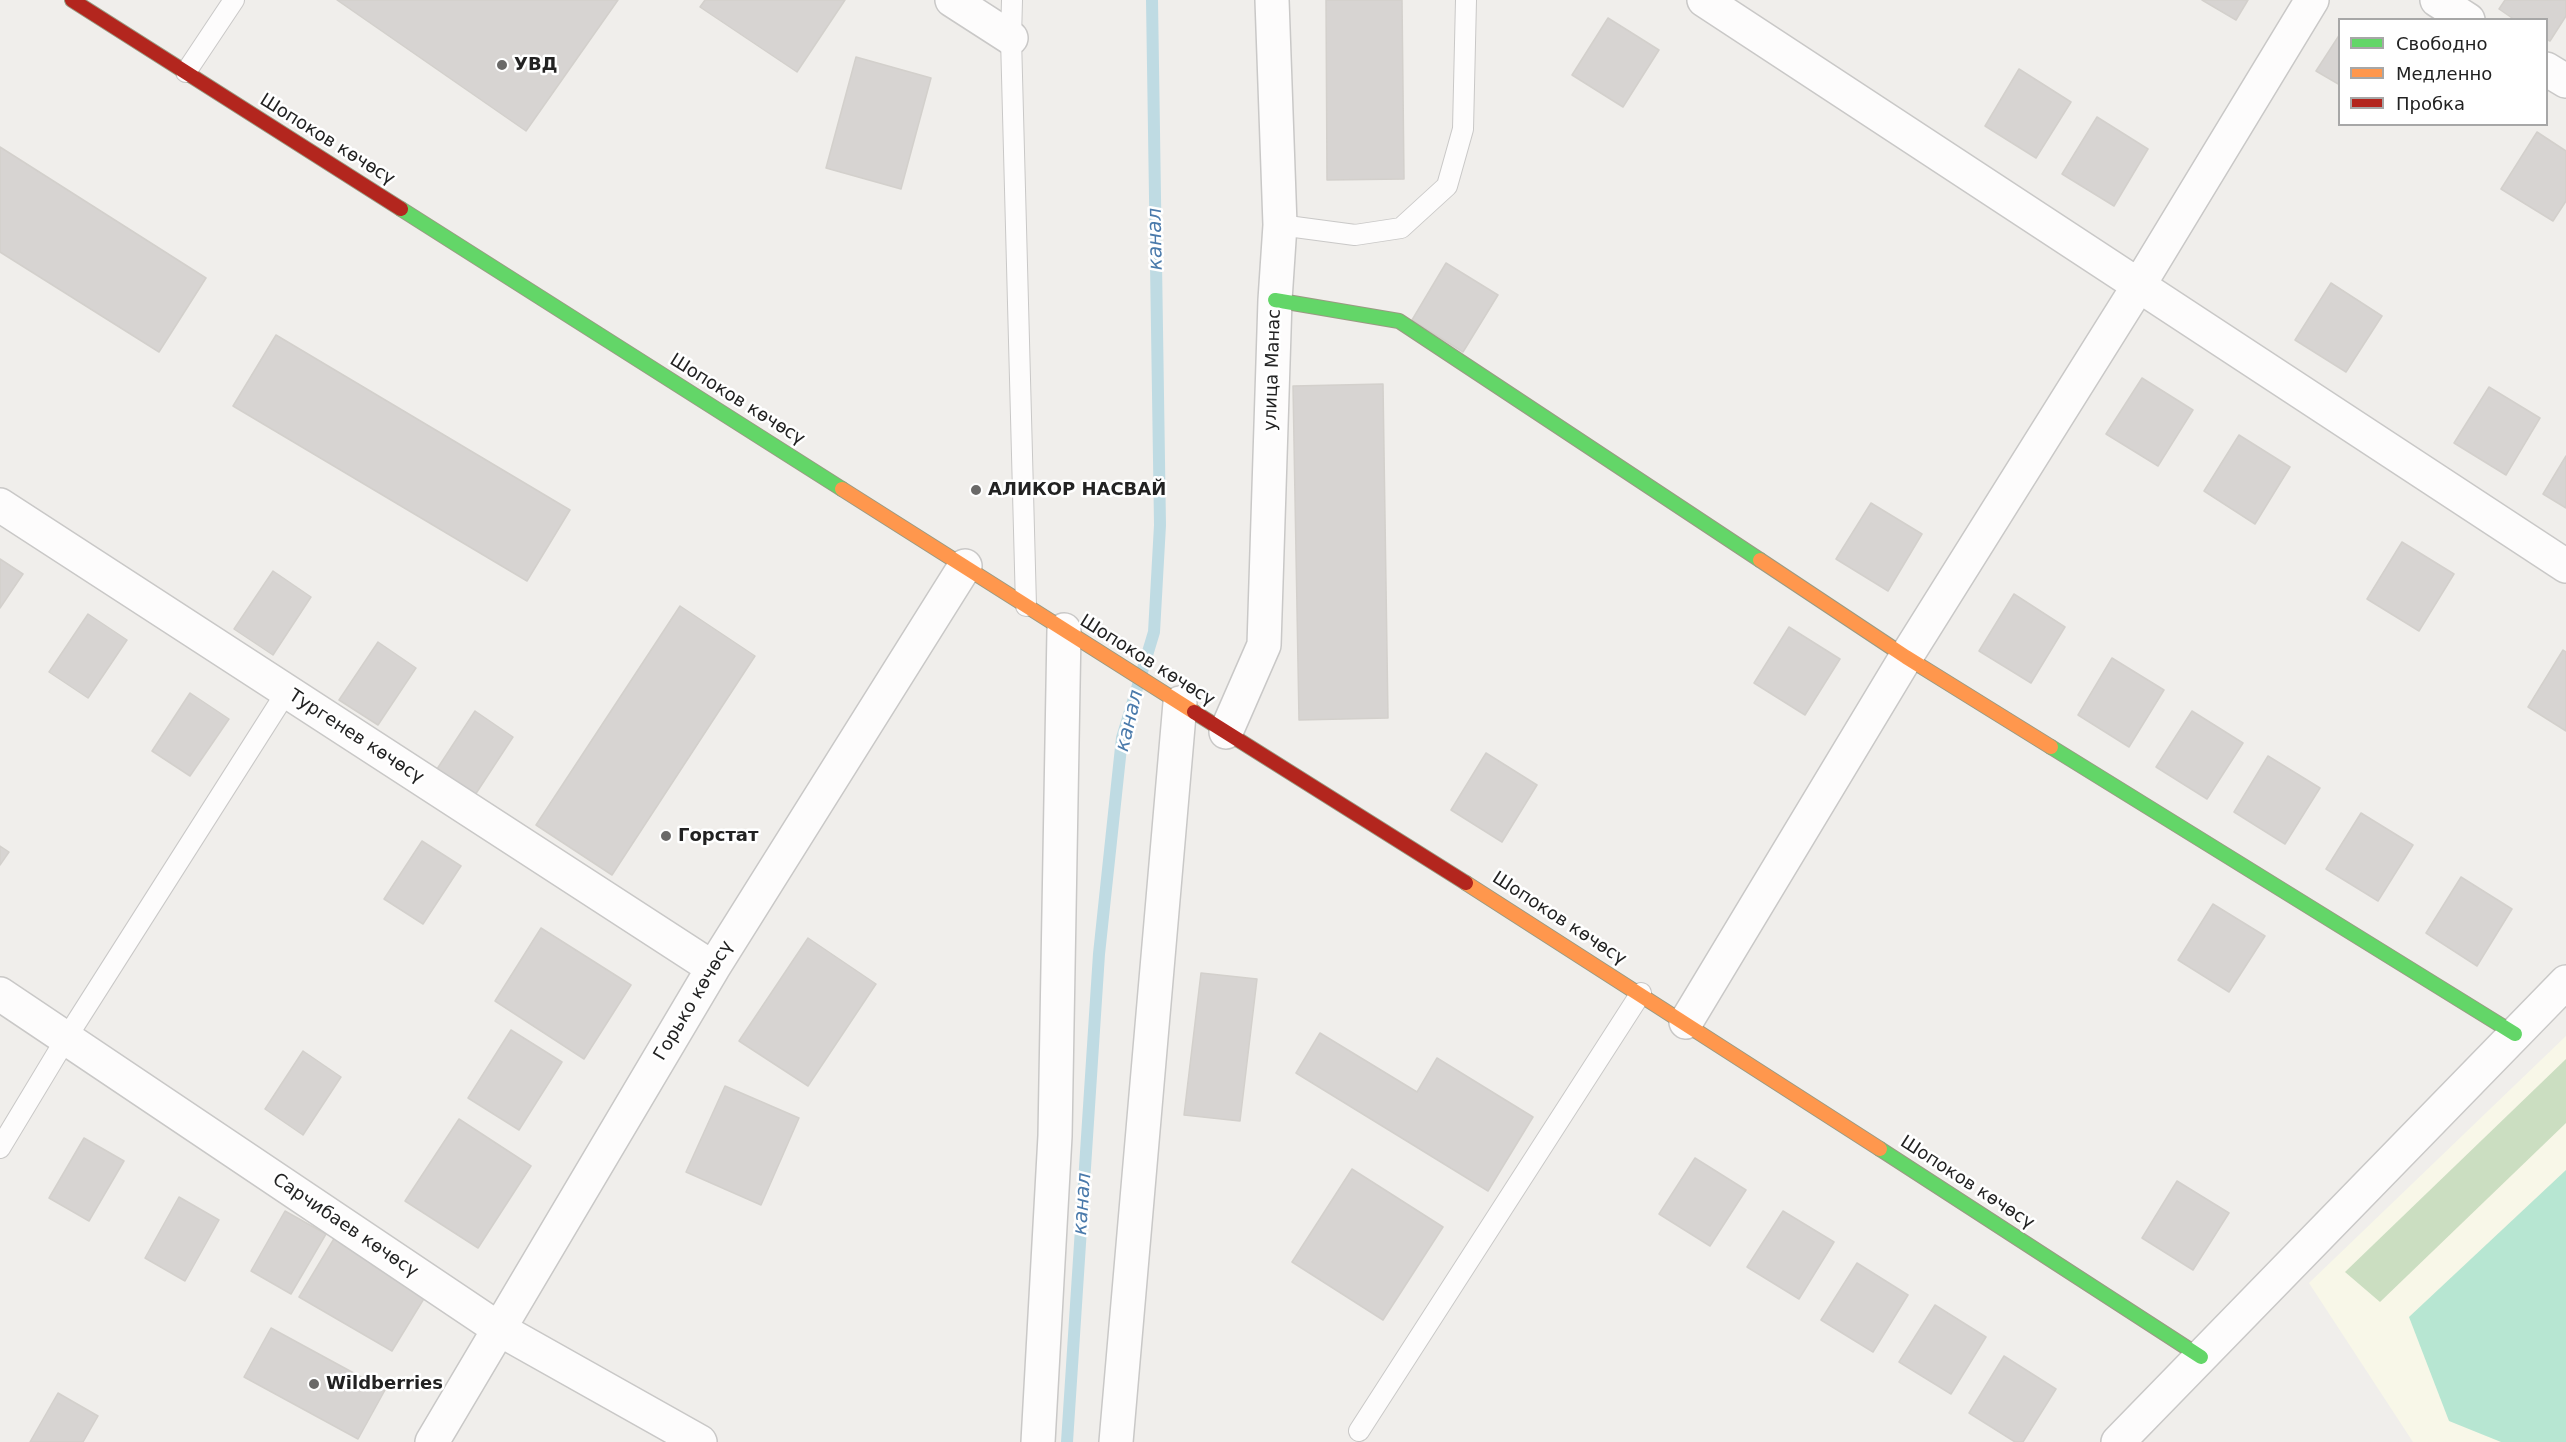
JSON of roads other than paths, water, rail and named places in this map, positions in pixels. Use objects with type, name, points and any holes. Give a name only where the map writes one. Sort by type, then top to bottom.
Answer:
[{"type":"street","name":"Шопоков көчөсү","points":[[72,0],[1111,660],[1307,780],[1686,1022],[2201,1357]]},
{"type":"street","points":[[952,0],[1011,38]]},
{"type":"street","name":"улица Манас","points":[[1226,732],[1264,645],[1275,300],[1280,225],[1272,0]]},
{"type":"street","points":[[1704,0],[2566,566]]},
{"type":"street","points":[[1686,1022],[1906,657],[2139,285],[2312,0]]},
{"type":"street","points":[[2437,0],[2465,18]]},
{"type":"street","points":[[2548,70],[2566,81]]},
{"type":"street","points":[[1275,300],[1399,321],[1906,657],[2515,1034]]},
{"type":"street","name":"Тургенев көчөсү","points":[[0,505],[713,968]]},
{"type":"street","name":"Горько көчөсү","points":[[432,1442],[713,968],[965,566]]},
{"type":"street","points":[[1038,1442],[1055,1136],[1064,630]]},
{"type":"street","points":[[1116,1442],[1179,702]]},
{"type":"street","points":[[2118,1442],[2566,982]]},
{"type":"street","name":"Сарчибаев көчөсү","points":[[0,994],[500,1329],[700,1442]]},
{"type":"lane","points":[[186,72],[234,0]]},
{"type":"lane","points":[[1012,0],[1011,38],[1026,606]]},
{"type":"lane","points":[[1280,225],[1355,235],[1401,228],[1447,186],[1463,129],[1466,0]]},
{"type":"lane","points":[[0,1148],[67,1037],[287,691]]},
{"type":"lane","points":[[1359,1431],[1641,993]]},
{"type":"waterway","name":"канал","points":[[1067,1442],[1099,954],[1122,738],[1154,632],[1160,525],[1152,0]]},
{"type":"place","name":"УВД","points":[[502,65]]},
{"type":"place","name":"АЛИКОР НАСВАЙ","points":[[976,490]]},
{"type":"place","name":"Горстат","points":[[666,836]]},
{"type":"place","name":"Wildberries","points":[[314,1384]]}]
